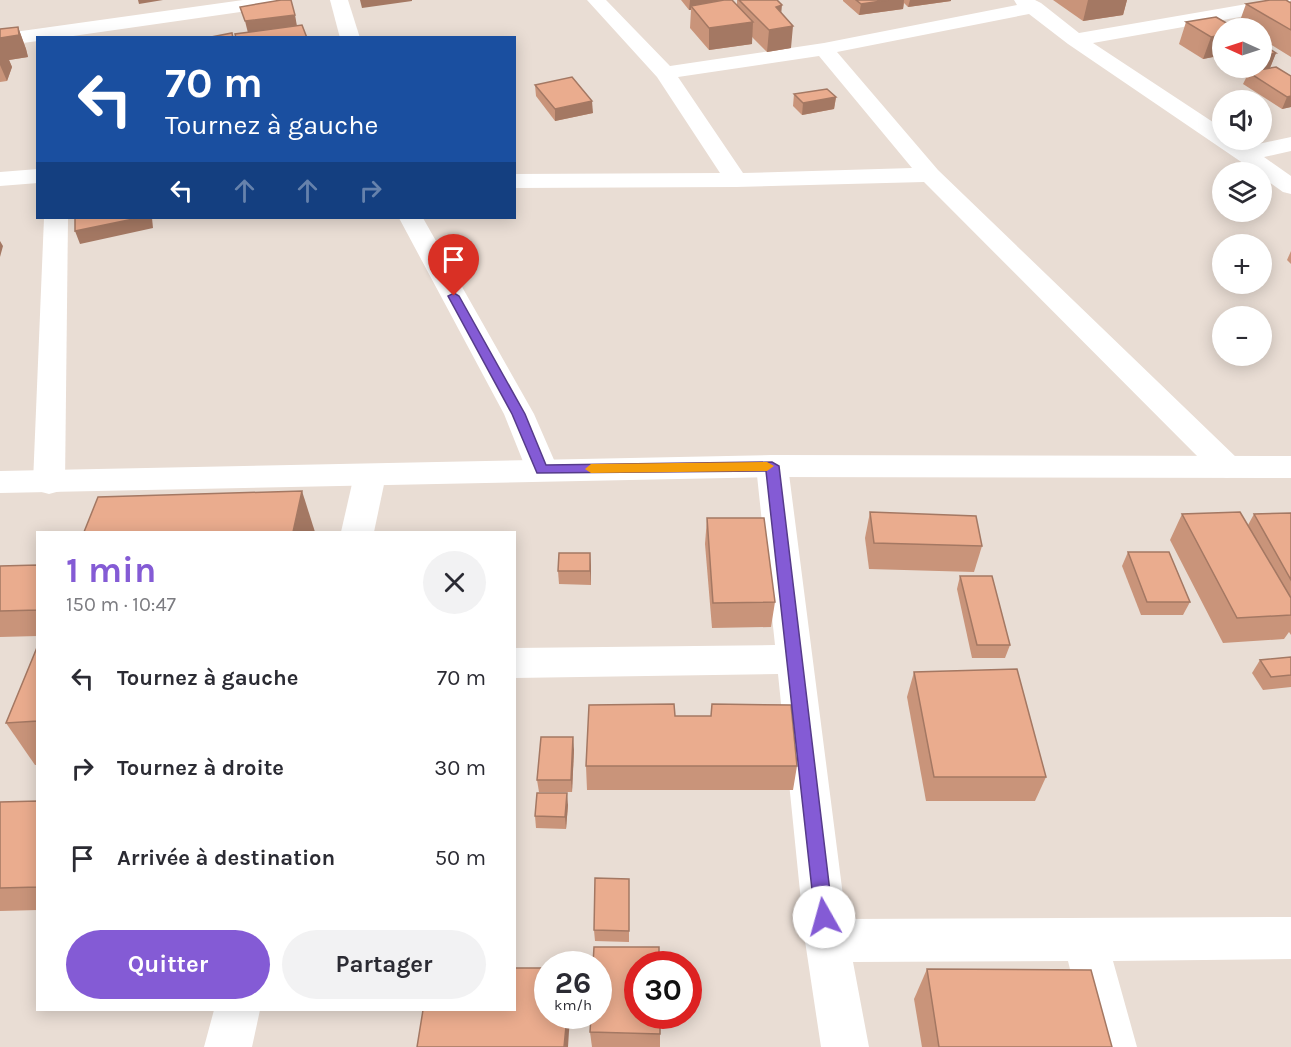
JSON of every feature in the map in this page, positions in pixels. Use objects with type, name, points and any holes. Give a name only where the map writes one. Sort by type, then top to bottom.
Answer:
[{"type":"street","points":[[41,36],[284,0]]},
{"type":"street","points":[[339,0],[349,36]]},
{"type":"street","points":[[596,0],[665,73],[736,180]]},
{"type":"street","points":[[1075,40],[1291,2]]},
{"type":"street","points":[[665,73],[824,49],[1028,4],[1075,40],[1212,131]]},
{"type":"street","points":[[0,40],[36,36]]},
{"type":"street","points":[[824,49],[930,175],[1227,467]]},
{"type":"street","points":[[1246,154],[1291,144]]},
{"type":"street","points":[[1240,150],[1291,187]]},
{"type":"street","points":[[516,181],[736,180],[930,175]]},
{"type":"street","points":[[0,179],[36,176]]},
{"type":"street","points":[[49,483],[56,219]]},
{"type":"street","points":[[412,219],[519,414],[542,469]]},
{"type":"street","points":[[772,466],[827,941],[845,1047]]},
{"type":"street","points":[[0,482],[49,483],[542,469],[772,466],[1291,467]]},
{"type":"street","points":[[357,531],[370,475]]},
{"type":"street","points":[[516,663],[794,659]]},
{"type":"street","points":[[827,941],[1291,938]]},
{"type":"street","points":[[1085,939],[1113,1047]]},
{"type":"street","points":[[228,1047],[237,1011]]},
{"type":"building","points":[[291,0],[295,15],[245,21],[240,7]]},
{"type":"building","points":[[732,0],[753,22],[709,28],[691,6]]},
{"type":"building","points":[[739,0],[777,0],[782,5],[776,7],[793,26],[769,30]]},
{"type":"building","points":[[856,0],[888,0],[861,4]]},
{"type":"building","points":[[1286,0],[1291,3],[1291,30],[1272,18],[1246,4]]},
{"type":"building","points":[[1216,17],[1218,18],[1212,18],[1211,37],[1186,22]]},
{"type":"building","points":[[302,25],[306,36],[236,36],[235,34]]},
{"type":"building","points":[[18,27],[19,35],[0,38],[0,29]]},
{"type":"building","points":[[232,33],[233,36],[216,36]]},
{"type":"building","points":[[1276,67],[1291,76],[1291,96],[1287,97],[1257,78],[1272,78],[1272,68]]},
{"type":"building","points":[[572,77],[592,101],[555,109],[535,85]]},
{"type":"building","points":[[827,89],[836,97],[803,103],[794,94]]},
{"type":"building","points":[[75,219],[133,219],[75,231]]},
{"type":"building","points":[[302,491],[293,531],[84,531],[98,497]]},
{"type":"building","points":[[870,512],[976,516],[982,546],[874,543]]},
{"type":"building","points":[[1240,512],[1291,598],[1291,615],[1237,618],[1182,514]]},
{"type":"building","points":[[1291,513],[1291,580],[1254,514]]},
{"type":"building","points":[[707,518],[764,518],[775,602],[713,603]]},
{"type":"building","points":[[1128,552],[1169,552],[1190,602],[1147,602]]},
{"type":"building","points":[[559,553],[590,553],[590,571],[558,571]]},
{"type":"building","points":[[36,565],[36,610],[0,611],[0,566]]},
{"type":"building","points":[[960,576],[992,576],[1010,645],[977,645]]},
{"type":"building","points":[[36,650],[36,721],[6,723]]},
{"type":"building","points":[[1291,657],[1291,675],[1271,677],[1260,660]]},
{"type":"building","points":[[1017,669],[1046,777],[934,777],[914,672]]},
{"type":"building","points":[[674,704],[675,716],[711,716],[712,704],[791,705],[797,766],[586,766],[589,705]]},
{"type":"building","points":[[541,737],[573,737],[571,780],[537,780]]},
{"type":"building","points":[[537,793],[567,793],[565,817],[535,816]]},
{"type":"building","points":[[36,801],[36,887],[0,888],[0,802]]},
{"type":"building","points":[[595,878],[629,879],[629,931],[594,930]]},
{"type":"building","points":[[594,947],[659,947],[659,951],[624,951],[624,1029],[660,1029],[660,1034],[590,1032],[590,1029],[612,1029],[612,951],[594,951]]},
{"type":"building","points":[[516,968],[534,968],[534,1029],[566,1029],[564,1047],[417,1047],[423,1011],[516,1011]]},
{"type":"building","points":[[927,969],[1091,970],[1112,1047],[939,1047]]},
{"type":"slow traffic","points":[[591,469],[767,466]]},
{"type":"route","points":[[454,296],[519,414],[542,469],[772,466],[824,917]]}]
